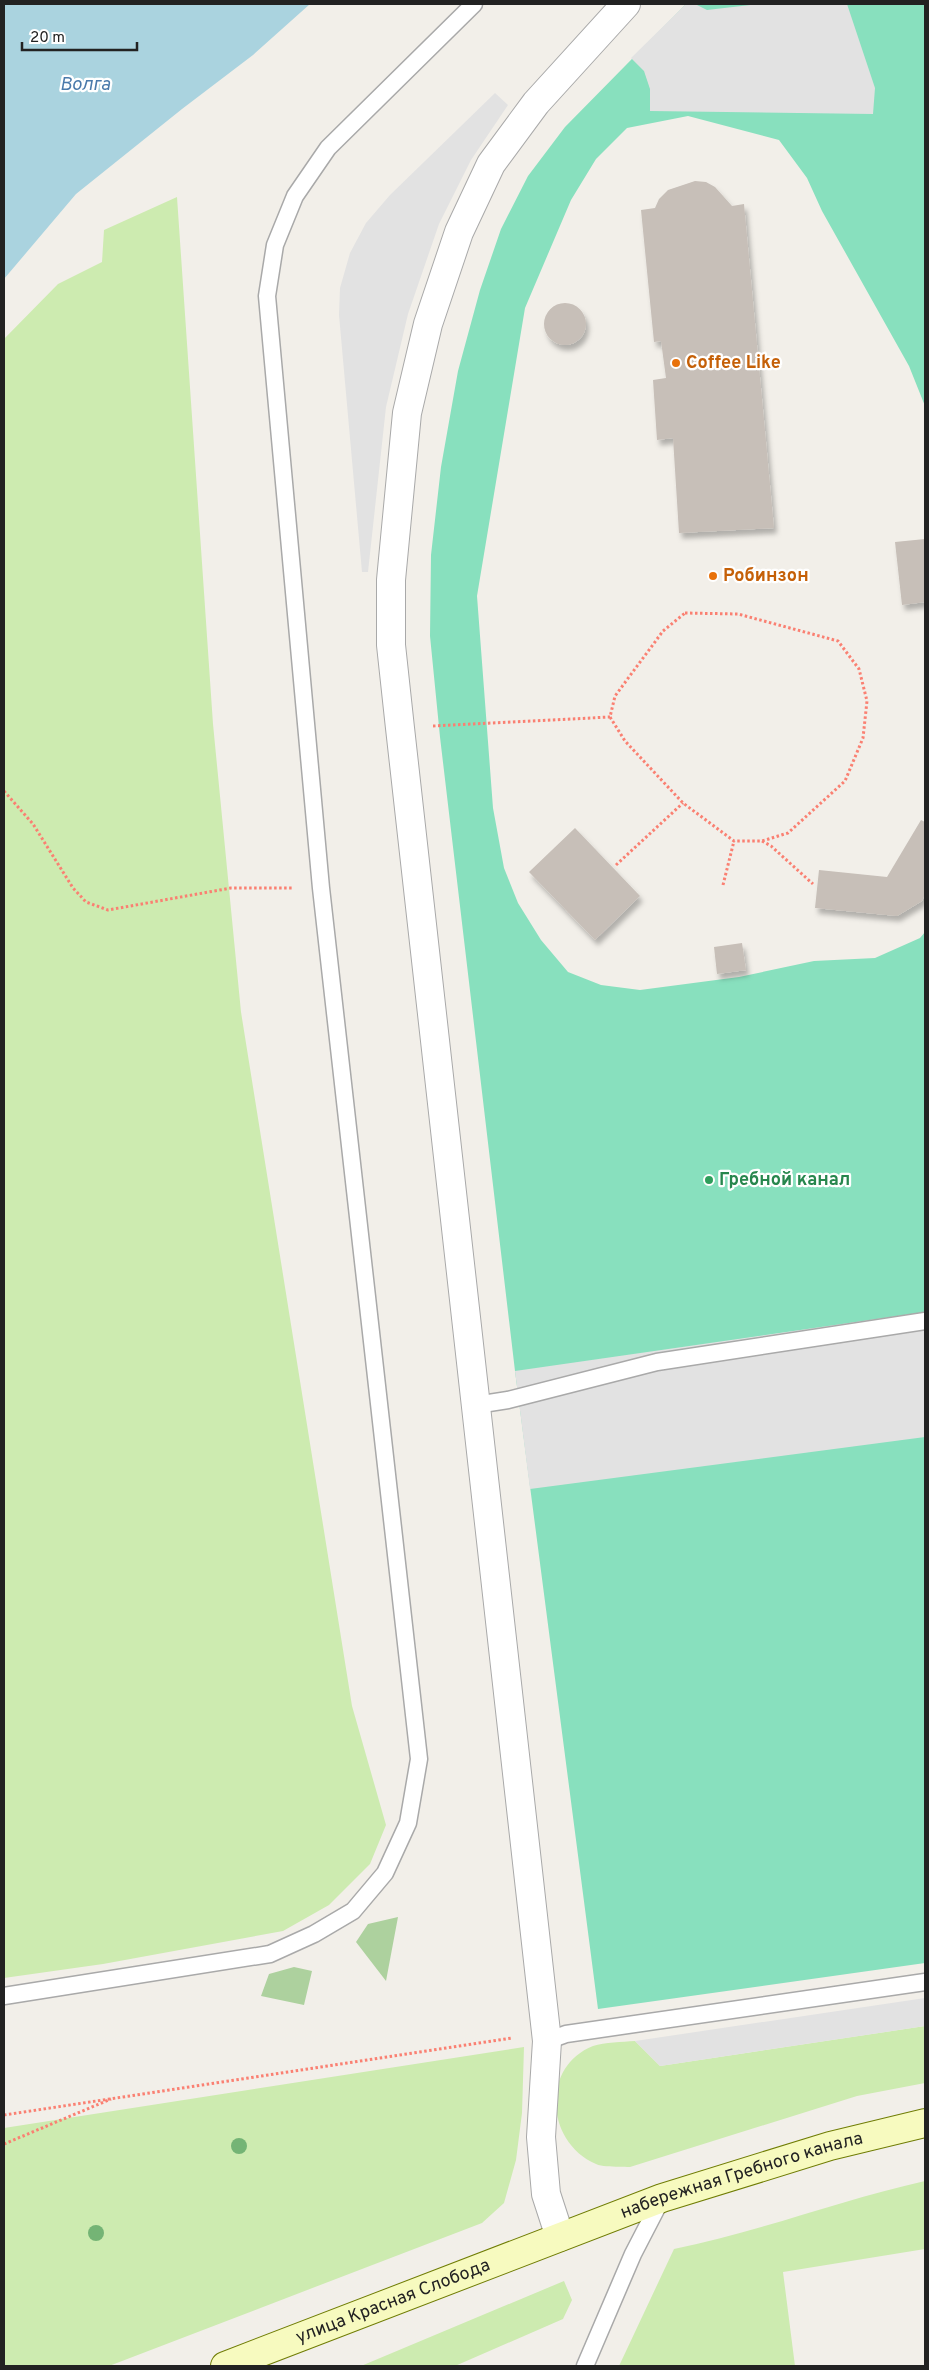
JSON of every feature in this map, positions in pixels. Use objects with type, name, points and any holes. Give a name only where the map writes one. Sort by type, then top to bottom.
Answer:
[{"type":"street","points":[[560,2237],[546,2194],[541,2137],[547,2040],[400,728],[392,645],[391,580],[407,414],[428,324],[459,232],[491,164],[536,103],[626,4]]},
{"type":"street","name":"набережная Гребного канала","points":[[560,2237],[662,2198],[830,2146],[925,2123]]},
{"type":"street","name":"улица Красная Слобода","points":[[234,2365],[560,2237]]},
{"type":"lane","points":[[4,1996],[110,1981],[270,1954],[314,1934],[353,1910],[385,1873],[408,1823],[419,1759],[322,888],[267,296],[275,245],[295,196],[328,148],[474,4]]},
{"type":"lane","points":[[476,1405],[508,1400],[656,1362],[925,1321]]},
{"type":"lane","points":[[547,2040],[566,2034],[925,1982]]},
{"type":"lane","points":[[585,2366],[633,2254],[662,2198]]},
{"type":"path","points":[[685,613],[738,614],[838,641],[859,669],[867,701],[863,738],[845,781],[788,833],[762,841],[734,841],[683,803],[625,741],[610,717],[615,696],[663,631],[685,613]]},
{"type":"path","points":[[400,728],[610,717]]},
{"type":"path","points":[[4,791],[33,824],[73,888],[86,902],[108,910],[232,888],[322,888]]},
{"type":"path","points":[[616,865],[683,803]]},
{"type":"path","points":[[723,885],[734,841]]},
{"type":"path","points":[[762,841],[771,846],[812,884]]},
{"type":"path","points":[[4,2115],[117,2096],[516,2037],[547,2040]]},
{"type":"path","points":[[4,2144],[117,2096]]},
{"type":"green space","name":"Гребной канал","points":[[686,4],[925,4],[925,406],[909,366],[822,211],[807,178],[779,140],[688,116],[627,128],[596,159],[571,200],[525,308],[477,596],[493,808],[504,868],[518,903],[541,940],[568,972],[601,985],[640,990],[739,977],[814,961],[875,958],[920,938],[925,932],[925,1963],[598,2009],[515,1371],[440,737],[430,636],[431,555],[441,467],[458,371],[480,290],[501,229],[528,176],[565,127]]},
{"type":"green space","points":[[177,197],[213,724],[241,1012],[352,1706],[386,1825],[370,1864],[329,1905],[283,1931],[103,1964],[4,1978],[4,339],[58,284],[102,262],[104,230]]},
{"type":"green space","points":[[398,1917],[386,1981],[356,1942],[368,1924]]},
{"type":"green space","points":[[294,1967],[312,1971],[304,2005],[261,1996],[269,1974]]},
{"type":"green space","points":[[925,2026],[925,2083],[857,2096],[630,2167],[596,2164],[579,2154],[567,2140],[559,2123],[556,2105],[557,2087],[564,2070],[576,2056],[593,2046],[635,2041],[660,2066]]},
{"type":"green space","points":[[524,2047],[522,2113],[516,2160],[504,2203],[482,2223],[109,2366],[4,2366],[4,2128]]},
{"type":"green space","points":[[925,2181],[925,2249],[783,2272],[795,2366],[619,2366],[674,2249],[737,2234],[862,2197]]},
{"type":"green space","points":[[564,2281],[572,2300],[563,2319],[455,2366],[361,2366]]},
{"type":"shaded area","points":[[686,4],[695,4],[707,10],[759,4],[847,4],[875,88],[873,114],[650,111],[650,89],[644,71],[631,58]]},
{"type":"shaded area","points":[[495,93],[508,105],[471,160],[439,224],[408,314],[386,407],[368,572],[362,572],[339,315],[340,288],[350,253],[366,223],[390,195]]},
{"type":"shaded area","points":[[925,1312],[925,1437],[530,1489],[515,1371]]},
{"type":"shaded area","points":[[925,1998],[925,2026],[660,2066],[635,2041]]},
{"type":"water","name":"Волга","points":[[4,4],[310,4],[253,55],[76,194],[4,279]]},
{"type":"building","points":[[695,181],[706,182],[715,187],[732,206],[744,204],[774,528],[679,533],[673,438],[657,440],[653,380],[666,378],[661,341],[654,342],[641,210],[655,208],[659,199],[668,190]]},
{"type":"building","points":[[565,303],[580,309],[586,324],[580,339],[565,345],[550,339],[544,324],[550,309]]},
{"type":"building","points":[[925,539],[925,602],[902,605],[895,542]]},
{"type":"building","points":[[921,820],[925,822],[925,894],[922,901],[897,916],[815,908],[819,870],[887,877]]},
{"type":"building","points":[[575,828],[640,896],[595,940],[529,872]]},
{"type":"building","points":[[742,943],[746,970],[717,974],[714,947]]},
{"type":"place","name":"Coffee Like","points":[[676,363]]},
{"type":"place","name":"Робинзон","points":[[713,576]]},
{"type":"place","name":"Гребной канал","points":[[709,1180]]}]
